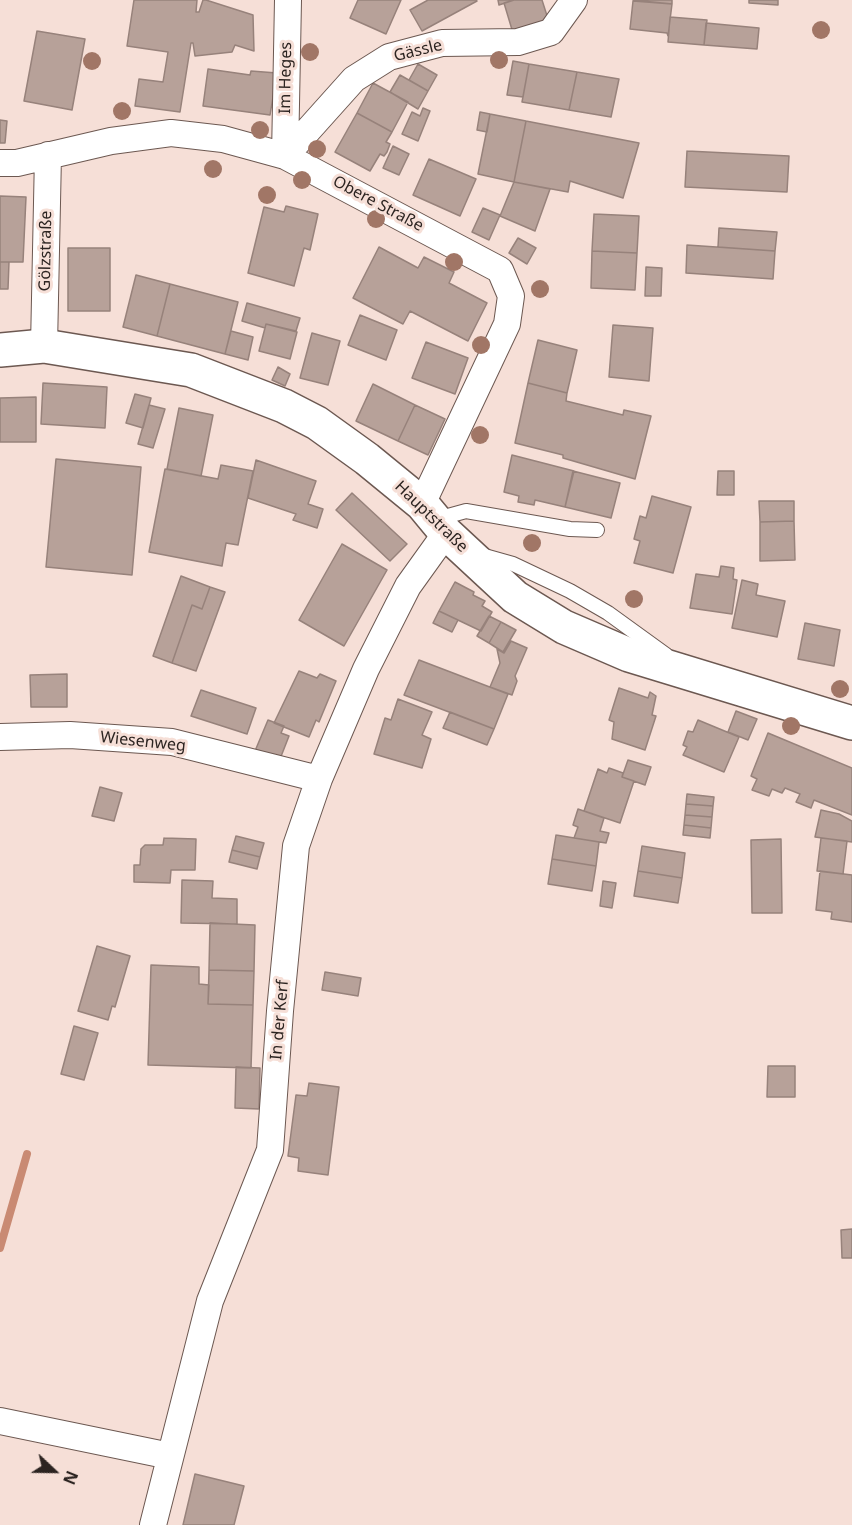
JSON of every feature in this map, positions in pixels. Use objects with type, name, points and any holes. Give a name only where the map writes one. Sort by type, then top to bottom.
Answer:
[{"type":"street","name":"Im Heges","points":[[285,156],[288,0]]},
{"type":"street","name":"Gässle","points":[[285,156],[354,79],[389,57],[442,43],[518,42],[551,32],[574,0]]},
{"type":"street","name":"Obere Straße","points":[[0,163],[17,163],[111,141],[171,133],[223,139],[285,156],[500,270],[511,296],[507,324],[443,527]]},
{"type":"street","name":"Gölzstraße","points":[[44,346],[48,155]]},
{"type":"street","name":"Hauptstraße","points":[[0,350],[44,346],[191,370],[284,406],[317,423],[443,527],[515,597],[564,627],[629,656],[852,723]]},
{"type":"street","name":"In der Kerf","points":[[153,1525],[210,1301],[270,1150],[280,1011],[296,846],[319,779],[366,669],[408,586],[443,527]]},
{"type":"street","name":"Wiesenweg","points":[[0,737],[70,735],[172,742],[319,779]]},
{"type":"street","points":[[0,1421],[170,1456]]},
{"type":"lane","points":[[443,527],[466,511],[570,529],[597,530]]},
{"type":"building","points":[[134,0],[197,0],[196,12],[199,12],[203,0],[206,0],[253,15],[254,51],[235,45],[232,52],[195,56],[193,43],[191,43],[180,112],[135,106],[139,79],[163,82],[168,52],[127,46]]},
{"type":"building","points":[[358,0],[401,0],[386,34],[350,18]]},
{"type":"building","points":[[428,0],[477,1],[422,31],[410,10]]},
{"type":"building","points":[[498,0],[514,0],[499,5]]},
{"type":"building","points":[[514,0],[542,0],[549,22],[513,33],[504,3]]},
{"type":"building","points":[[633,0],[672,0],[672,4]]},
{"type":"building","points":[[749,0],[778,0],[778,5],[749,3]]},
{"type":"building","points":[[633,1],[672,4],[668,36],[667,33],[630,29]]},
{"type":"building","points":[[670,17],[707,20],[704,45],[668,42]]},
{"type":"building","points":[[706,23],[759,28],[757,49],[704,45]]},
{"type":"building","points":[[37,31],[85,39],[72,110],[24,101]]},
{"type":"building","points":[[513,61],[529,64],[523,97],[507,95]]},
{"type":"building","points":[[418,64],[437,75],[428,91],[409,80]]},
{"type":"building","points":[[529,64],[577,72],[569,110],[522,102]]},
{"type":"building","points":[[208,69],[250,75],[251,71],[277,73],[270,115],[203,106]]},
{"type":"building","points":[[577,72],[619,79],[611,117],[569,110]]},
{"type":"building","points":[[400,75],[428,91],[418,109],[390,92]]},
{"type":"building","points":[[373,83],[408,102],[392,132],[357,113]]},
{"type":"building","points":[[423,108],[430,111],[418,141],[402,134],[412,112],[420,116]]},
{"type":"building","points":[[480,112],[490,114],[487,132],[477,130]]},
{"type":"building","points":[[357,113],[392,132],[386,142],[390,144],[387,152],[384,156],[380,154],[370,171],[335,152]]},
{"type":"building","points":[[490,114],[526,121],[514,182],[478,174]]},
{"type":"building","points":[[0,120],[7,121],[5,143],[0,143]]},
{"type":"building","points":[[526,121],[639,143],[623,198],[570,181],[568,192],[514,182]]},
{"type":"building","points":[[393,146],[409,154],[399,175],[383,168]]},
{"type":"building","points":[[687,151],[789,156],[787,192],[685,187]]},
{"type":"building","points":[[429,159],[476,179],[460,216],[413,195]]},
{"type":"building","points":[[514,182],[550,189],[535,231],[500,216]]},
{"type":"building","points":[[0,196],[26,197],[23,262],[0,262]]},
{"type":"building","points":[[286,206],[318,214],[310,250],[304,248],[294,286],[248,273],[264,207],[284,212]]},
{"type":"building","points":[[483,208],[500,215],[489,240],[472,232]]},
{"type":"building","points":[[594,214],[639,216],[637,253],[592,251]]},
{"type":"building","points":[[719,228],[777,232],[775,251],[718,247]]},
{"type":"building","points":[[518,238],[536,248],[527,264],[509,253]]},
{"type":"building","points":[[687,245],[775,251],[773,279],[686,273]]},
{"type":"building","points":[[379,247],[418,268],[424,257],[454,272],[449,283],[487,303],[468,341],[410,311],[403,324],[353,298]]},
{"type":"building","points":[[68,248],[110,248],[110,311],[68,311]]},
{"type":"building","points":[[592,251],[637,253],[635,290],[591,288]]},
{"type":"building","points":[[0,262],[9,262],[8,289],[0,289]]},
{"type":"building","points":[[646,267],[662,268],[661,296],[645,296]]},
{"type":"building","points":[[136,275],[170,284],[157,336],[123,327]]},
{"type":"building","points":[[170,284],[238,302],[225,354],[157,336]]},
{"type":"building","points":[[247,303],[300,318],[296,331],[266,324],[265,328],[242,321]]},
{"type":"building","points":[[360,315],[397,330],[386,360],[348,345]]},
{"type":"building","points":[[266,324],[297,332],[290,359],[259,351]]},
{"type":"building","points":[[613,325],[653,328],[649,381],[609,377]]},
{"type":"building","points":[[231,331],[253,337],[248,360],[225,354]]},
{"type":"building","points":[[312,333],[340,341],[328,385],[300,378]]},
{"type":"building","points":[[538,340],[577,350],[567,393],[528,383]]},
{"type":"building","points":[[426,342],[468,358],[455,394],[412,378]]},
{"type":"building","points":[[278,367],[290,374],[285,386],[272,380]]},
{"type":"building","points":[[43,383],[107,387],[105,428],[41,424]]},
{"type":"building","points":[[528,383],[567,393],[566,401],[623,415],[624,410],[651,416],[635,479],[563,458],[563,455],[515,443]]},
{"type":"building","points":[[373,384],[415,405],[398,441],[356,421]]},
{"type":"building","points":[[135,394],[151,398],[143,428],[126,423]]},
{"type":"building","points":[[36,397],[36,442],[0,442],[0,398]]},
{"type":"building","points":[[149,405],[165,409],[153,448],[138,444]]},
{"type":"building","points":[[415,405],[445,419],[428,455],[398,441]]},
{"type":"building","points":[[179,408],[213,415],[201,476],[167,469]]},
{"type":"building","points":[[512,455],[574,471],[565,507],[535,500],[534,505],[518,502],[519,496],[504,492]]},
{"type":"building","points":[[56,459],[141,467],[132,575],[46,567]]},
{"type":"building","points":[[256,460],[316,481],[308,504],[323,509],[317,528],[293,520],[296,514],[248,498]]},
{"type":"building","points":[[221,465],[253,471],[238,545],[226,543],[222,566],[149,552],[165,469],[218,479]]},
{"type":"building","points":[[573,471],[620,483],[611,518],[565,507]]},
{"type":"building","points":[[718,471],[734,471],[734,495],[717,495]]},
{"type":"building","points":[[352,493],[407,544],[390,561],[336,510]]},
{"type":"building","points":[[652,496],[691,507],[673,573],[634,563],[640,541],[634,539],[640,516],[646,518]]},
{"type":"building","points":[[759,501],[794,501],[794,521],[760,522]]},
{"type":"building","points":[[794,521],[795,560],[760,561],[760,522]]},
{"type":"building","points":[[342,544],[387,570],[344,646],[299,620]]},
{"type":"building","points":[[721,566],[734,568],[733,579],[737,580],[732,614],[690,608],[696,574],[719,577]]},
{"type":"building","points":[[181,576],[210,587],[202,609],[192,605],[172,663],[153,656]]},
{"type":"building","points":[[742,580],[758,584],[756,595],[785,601],[777,637],[732,628]]},
{"type":"building","points":[[455,582],[474,592],[473,595],[485,601],[482,606],[492,612],[481,631],[439,611]]},
{"type":"building","points":[[210,587],[225,592],[196,671],[172,663],[192,605],[202,609]]},
{"type":"building","points":[[439,611],[458,620],[452,632],[433,623]]},
{"type":"building","points":[[489,616],[501,622],[489,643],[477,636]]},
{"type":"building","points":[[501,622],[516,630],[503,652],[489,643]]},
{"type":"building","points":[[805,623],[840,630],[834,666],[798,659]]},
{"type":"building","points":[[511,641],[527,648],[515,676],[517,681],[512,695],[490,687],[500,663],[497,649],[504,653]]},
{"type":"building","points":[[419,660],[508,694],[494,729],[404,695]]},
{"type":"building","points":[[299,671],[317,678],[320,674],[336,681],[319,722],[316,720],[309,737],[274,723]]},
{"type":"building","points":[[67,674],[67,707],[31,707],[30,675]]},
{"type":"building","points":[[619,688],[648,698],[650,692],[656,696],[652,715],[656,716],[645,750],[612,739],[614,722],[609,720]]},
{"type":"building","points":[[201,690],[256,708],[247,734],[191,716]]},
{"type":"building","points":[[398,699],[432,712],[422,735],[431,739],[422,768],[374,754],[385,718],[391,720]]},
{"type":"building","points":[[736,711],[757,719],[748,740],[728,732]]},
{"type":"building","points":[[450,712],[494,729],[487,745],[443,728]]},
{"type":"building","points":[[268,720],[284,726],[281,733],[289,736],[280,759],[255,751]]},
{"type":"building","points":[[698,720],[739,737],[724,772],[683,755],[687,747],[683,745],[688,731],[693,732]]},
{"type":"building","points":[[768,733],[852,768],[852,815],[814,800],[811,808],[796,802],[800,794],[785,788],[782,793],[772,789],[769,796],[752,790],[757,779],[751,776]]},
{"type":"building","points":[[628,760],[651,767],[645,785],[622,777]]},
{"type":"building","points":[[609,768],[623,773],[622,777],[634,781],[620,823],[584,811],[598,769],[607,773]]},
{"type":"building","points":[[100,787],[122,793],[114,821],[92,816]]},
{"type":"building","points":[[687,794],[714,797],[713,806],[686,804]]},
{"type":"building","points":[[686,804],[713,806],[712,817],[685,815]]},
{"type":"building","points":[[578,809],[604,818],[600,831],[609,833],[606,843],[574,838],[578,827],[573,825]]},
{"type":"building","points":[[821,810],[839,814],[852,821],[852,842],[815,837]]},
{"type":"building","points":[[685,815],[712,817],[711,828],[684,825]]},
{"type":"building","points":[[684,825],[711,828],[710,838],[683,835]]},
{"type":"building","points":[[556,835],[599,842],[596,866],[552,859]]},
{"type":"building","points":[[236,836],[264,843],[260,857],[232,850]]},
{"type":"building","points":[[164,838],[196,839],[195,870],[171,870],[170,883],[134,882],[134,865],[140,865],[141,849],[145,845],[163,845]]},
{"type":"building","points":[[821,838],[847,841],[843,874],[817,871]]},
{"type":"building","points":[[781,839],[782,913],[752,913],[751,840]]},
{"type":"building","points":[[642,846],[685,853],[682,878],[638,871]]},
{"type":"building","points":[[232,850],[260,857],[257,869],[229,862]]},
{"type":"building","points":[[552,859],[596,866],[592,891],[548,884]]},
{"type":"building","points":[[638,871],[682,878],[678,903],[634,896]]},
{"type":"building","points":[[820,871],[852,875],[852,922],[831,919],[832,912],[816,910]]},
{"type":"building","points":[[182,880],[213,881],[212,898],[237,899],[237,924],[181,923]]},
{"type":"building","points":[[603,881],[616,883],[612,908],[600,906]]},
{"type":"building","points":[[210,923],[255,925],[254,971],[209,970]]},
{"type":"building","points":[[97,946],[130,956],[115,1007],[112,1006],[108,1020],[78,1011]]},
{"type":"building","points":[[151,965],[199,967],[199,984],[209,985],[208,1004],[253,1005],[251,1068],[148,1065]]},
{"type":"building","points":[[209,970],[254,971],[253,1005],[208,1004]]},
{"type":"building","points":[[325,972],[361,978],[358,996],[322,990]]},
{"type":"building","points":[[74,1026],[98,1033],[84,1080],[61,1074]]},
{"type":"building","points":[[768,1066],[795,1066],[795,1097],[767,1097]]},
{"type":"building","points":[[236,1067],[260,1068],[259,1109],[235,1108]]},
{"type":"building","points":[[309,1083],[339,1087],[328,1175],[298,1171],[299,1158],[288,1156],[296,1095],[307,1096]]},
{"type":"building","points":[[852,1229],[852,1258],[842,1258],[841,1230]]},
{"type":"building","points":[[195,1474],[244,1486],[234,1525],[183,1525]]},
{"type":"waterway","points":[[0,1248],[27,1154]]}]
